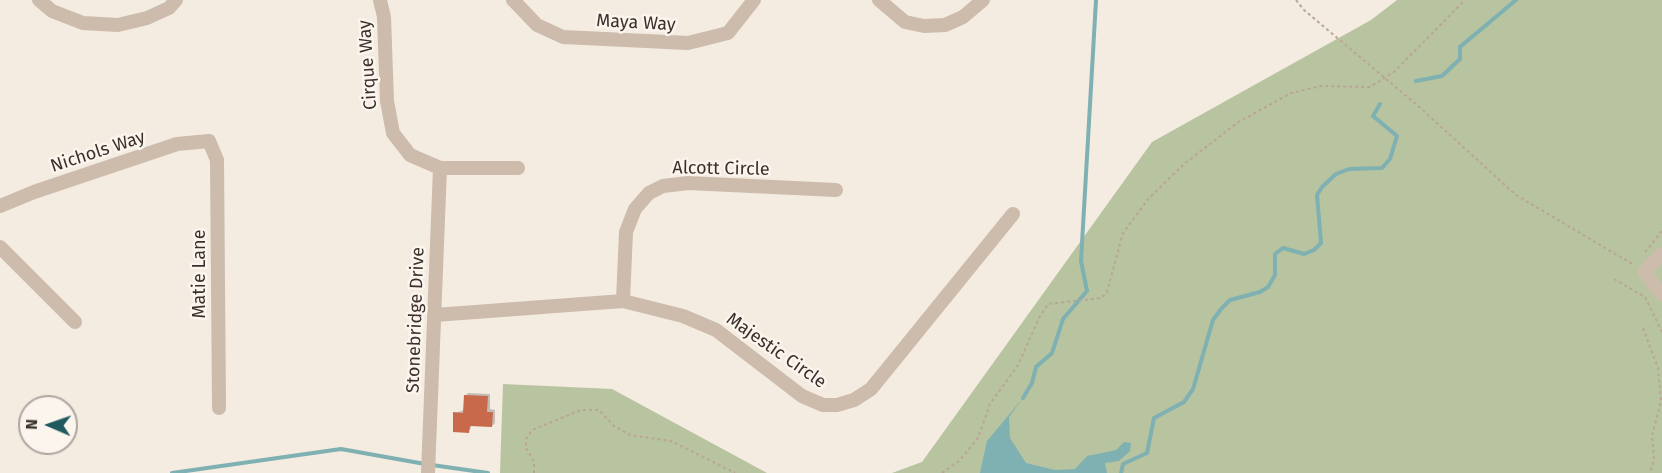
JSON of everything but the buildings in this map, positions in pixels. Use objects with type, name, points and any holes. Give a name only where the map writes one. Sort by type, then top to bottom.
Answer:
[{"type":"street","points":[[39,0],[52,11],[83,22],[118,25],[147,18],[169,8],[176,0]]},
{"type":"street","name":"Cirque Way","points":[[380,0],[384,17],[387,101],[393,133],[410,155],[440,168],[518,168]]},
{"type":"street","name":"Maya Way","points":[[513,0],[537,25],[563,37],[688,43],[728,33],[754,0]]},
{"type":"street","points":[[879,0],[905,22],[924,26],[945,25],[963,17],[983,0]]},
{"type":"street","name":"Nichols Way","points":[[0,206],[34,192],[177,144],[209,141]]},
{"type":"street","name":"Matie Lane","points":[[209,141],[217,160],[219,408]]},
{"type":"street","name":"Stonebridge Drive","points":[[428,473],[440,168]]},
{"type":"street","name":"Alcott Circle","points":[[623,301],[626,232],[635,209],[649,193],[663,186],[688,183],[836,190]]},
{"type":"street","name":"Majestic Circle","points":[[435,315],[623,301],[683,316],[716,330],[802,396],[823,405],[837,405],[854,400],[871,389],[1013,214]]},
{"type":"street","points":[[0,247],[75,322]]},
{"type":"street","points":[[1662,254],[1644,272],[1662,294]]},
{"type":"path","points":[[1296,0],[1304,10],[1418,105],[1516,195],[1644,272]]},
{"type":"path","points":[[942,473],[960,460],[978,438],[990,404],[1018,365],[1040,316],[1048,304],[1101,297],[1107,292],[1123,233],[1149,198],[1184,164],[1237,123],[1291,93],[1321,86],[1370,87],[1394,72],[1465,0]]},
{"type":"path","points":[[1644,253],[1662,231]]},
{"type":"path","points":[[1614,279],[1645,297],[1662,332]]},
{"type":"path","points":[[1643,328],[1658,368],[1660,401],[1652,436],[1654,459],[1650,473]]},
{"type":"path","points":[[534,471],[534,461],[525,448],[526,438],[532,430],[581,410],[599,410],[614,426],[630,435],[671,441],[735,473]]},
{"type":"green space","points":[[1397,0],[1662,0],[1662,473],[892,473],[922,462],[1152,142],[1371,20]]},
{"type":"green space","points":[[503,384],[612,389],[767,473],[500,473]]},
{"type":"water","points":[[1023,398],[1009,417],[1010,438],[1026,463],[1055,470],[1075,469],[1087,456],[1116,450],[1124,442],[1131,443],[1130,451],[1119,461],[1105,463],[1107,473],[980,473],[987,441]]},
{"type":"waterway","points":[[1023,398],[1032,383],[1036,367],[1052,353],[1063,319],[1087,291],[1081,261],[1096,0]]},
{"type":"waterway","points":[[1416,81],[1442,76],[1460,59],[1460,47],[1516,0]]},
{"type":"waterway","points":[[1121,473],[1123,464],[1147,453],[1154,418],[1184,402],[1193,389],[1213,320],[1221,309],[1230,300],[1260,292],[1268,287],[1275,275],[1275,254],[1283,248],[1304,254],[1314,250],[1321,243],[1317,195],[1322,187],[1336,174],[1349,169],[1382,168],[1390,159],[1397,136],[1373,116],[1380,104]]},
{"type":"waterway","points":[[172,473],[341,449],[425,464]]},
{"type":"waterway","points":[[432,465],[488,473]]}]
